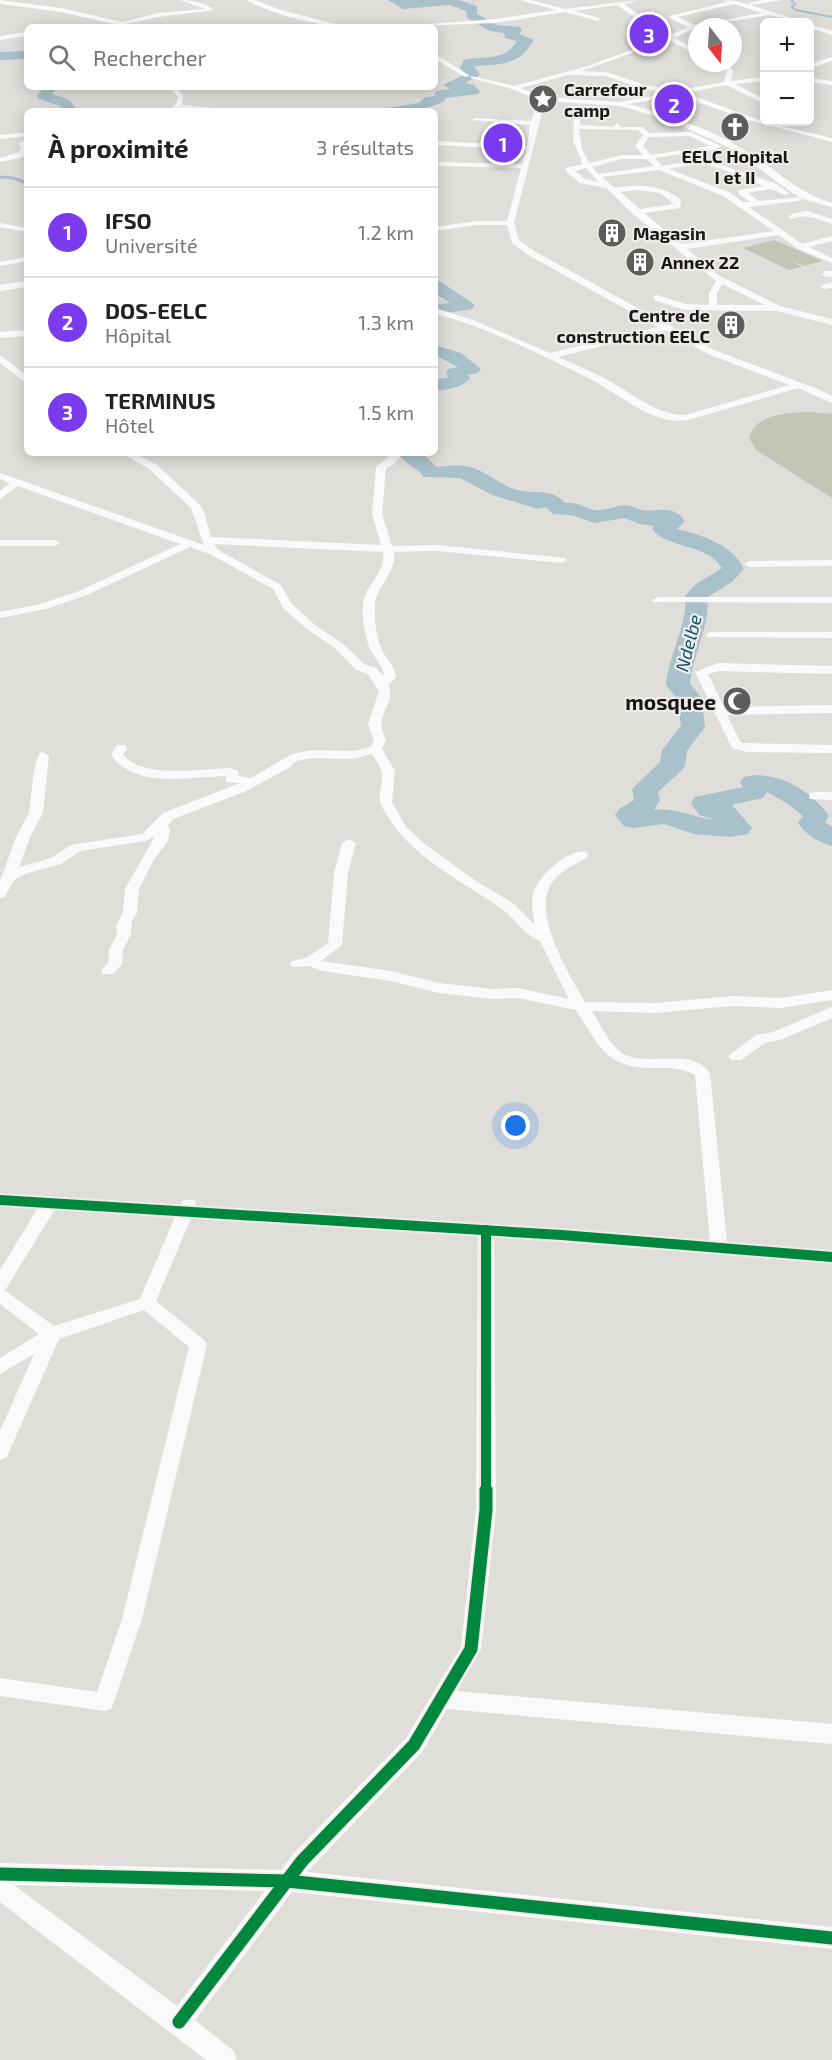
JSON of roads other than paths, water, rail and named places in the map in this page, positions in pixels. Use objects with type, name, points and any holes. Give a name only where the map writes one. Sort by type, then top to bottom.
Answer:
[{"type":"street","points":[[0,2],[61,10],[122,24],[158,15],[213,9],[183,0]]},
{"type":"street","points":[[250,0],[279,11],[332,24]]},
{"type":"street","points":[[523,0],[598,19]]},
{"type":"street","points":[[438,24],[495,21],[569,12],[637,0]]},
{"type":"street","points":[[726,0],[786,18]]},
{"type":"street","points":[[688,25],[672,17],[738,3],[780,0]]},
{"type":"street","points":[[619,3],[667,38],[688,48]]},
{"type":"street","points":[[742,18],[769,13]]},
{"type":"street","points":[[132,21],[144,24]]},
{"type":"street","points":[[814,27],[832,33]]},
{"type":"street","points":[[514,88],[599,64],[688,29]]},
{"type":"street","points":[[0,38],[24,34]]},
{"type":"street","points":[[438,58],[470,76],[514,88],[542,99],[621,104],[671,119],[719,139],[754,159],[794,190],[832,207]]},
{"type":"street","points":[[814,65],[832,58]]},
{"type":"street","points":[[727,83],[730,72]]},
{"type":"street","points":[[568,73],[606,74],[644,87],[677,92],[747,118],[832,140]]},
{"type":"street","points":[[621,104],[727,83],[760,80]]},
{"type":"street","points":[[814,81],[832,83]]},
{"type":"street","points":[[727,83],[760,100]]},
{"type":"street","points":[[172,108],[178,105],[181,97],[175,90]]},
{"type":"street","points":[[542,99],[510,223],[515,241],[531,253],[711,352],[832,400]]},
{"type":"street","points":[[616,112],[626,115]]},
{"type":"street","points":[[577,117],[578,151],[588,167],[636,212],[720,280],[777,308],[832,322]]},
{"type":"street","points":[[636,212],[670,208],[676,206],[678,202],[658,189],[609,188],[583,181],[569,170],[622,157],[649,157],[717,146],[691,134],[647,135],[640,128],[637,118]]},
{"type":"street","points":[[475,120],[534,123]]},
{"type":"street","points":[[576,127],[640,128]]},
{"type":"street","points":[[0,137],[24,134]]},
{"type":"street","points":[[647,135],[639,146],[660,168],[726,194],[801,247],[832,261]]},
{"type":"street","points":[[438,144],[530,148]]},
{"type":"street","points":[[0,160],[20,155],[24,151]]},
{"type":"street","points":[[596,176],[702,161],[774,186],[795,199],[832,207]]},
{"type":"street","points":[[440,164],[525,166]]},
{"type":"street","points":[[757,203],[742,192],[774,186]]},
{"type":"street","points":[[741,206],[795,199]]},
{"type":"street","points":[[751,213],[817,205]]},
{"type":"street","points":[[792,217],[807,213],[832,222]]},
{"type":"street","points":[[438,229],[476,223],[510,223]]},
{"type":"street","points":[[0,225],[24,229]]},
{"type":"street","points":[[681,247],[779,232]]},
{"type":"street","points":[[801,247],[832,238]]},
{"type":"street","points":[[0,264],[24,260]]},
{"type":"street","points":[[713,308],[712,294],[720,280]]},
{"type":"street","points":[[0,281],[4,287],[24,284]]},
{"type":"street","points":[[657,298],[685,307],[777,308]]},
{"type":"street","points":[[439,312],[550,356],[613,386],[655,413],[675,418],[685,418],[799,385]]},
{"type":"street","points":[[550,356],[667,327]]},
{"type":"street","points":[[0,335],[24,333]]},
{"type":"street","points":[[0,358],[24,378]]},
{"type":"street","points":[[133,456],[153,467],[195,506],[199,512],[206,540],[214,552]]},
{"type":"street","points":[[383,684],[390,677],[390,668],[378,652],[369,600],[388,568],[390,558],[377,519],[379,497],[384,482],[381,466],[389,463],[395,456]]},
{"type":"street","points":[[0,476],[214,552],[277,587],[287,606],[311,627],[339,646],[360,667],[372,671],[383,684],[385,693],[373,723],[380,740],[376,749],[389,771],[386,802],[393,819],[401,830],[421,848],[471,884],[509,907],[537,935],[547,939]]},
{"type":"street","points":[[0,496],[17,482]]},
{"type":"street","points":[[206,540],[387,549],[437,548],[562,560]]},
{"type":"street","points":[[0,543],[55,543]]},
{"type":"street","points":[[0,615],[42,607],[83,593],[188,544]]},
{"type":"street","points":[[749,564],[832,563]]},
{"type":"street","points":[[658,600],[832,600]]},
{"type":"street","points":[[711,635],[832,635]]},
{"type":"street","points":[[832,670],[707,669],[701,672],[736,745],[740,747],[832,749]]},
{"type":"street","points":[[719,711],[832,709]]},
{"type":"street","points":[[121,748],[117,755],[121,761],[149,774],[230,771],[233,774],[231,779],[234,781],[246,780],[250,783]]},
{"type":"street","points":[[10,877],[20,871],[56,861],[76,848],[146,837],[168,816],[193,805],[219,798],[285,765],[292,758],[312,754],[353,755],[376,749]]},
{"type":"street","points":[[0,894],[10,877],[12,863],[24,834],[35,817],[40,794],[43,756]]},
{"type":"street","points":[[815,796],[832,796]]},
{"type":"street","points":[[108,971],[115,964],[116,950],[124,934],[123,926],[130,913],[132,889],[147,860],[161,841],[163,830],[161,825]]},
{"type":"street","points":[[348,843],[341,873],[335,945],[304,963],[381,974],[439,988],[492,994],[518,993],[580,1006],[636,1009],[732,1000],[781,1003],[832,994]]},
{"type":"street","points":[[581,855],[562,866],[546,881],[539,900],[547,939],[556,963],[580,1006],[613,1053],[626,1060],[686,1064],[702,1073],[719,1247]]},
{"type":"street","points":[[736,1056],[761,1038],[775,1037],[832,1012]]},
{"type":"street","points":[[0,1200],[187,1207],[832,1257]]},
{"type":"street","points":[[0,1284],[50,1203]]},
{"type":"street","points":[[0,1367],[52,1334],[147,1303],[187,1207]]},
{"type":"street","points":[[179,2022],[302,1861],[414,1745],[471,1649],[486,1510],[486,1230]]},
{"type":"street","points":[[0,1294],[52,1334]]},
{"type":"street","points":[[0,1687],[104,1702],[132,1619],[198,1345],[147,1303]]},
{"type":"street","points":[[0,1452],[52,1334]]},
{"type":"street","points":[[441,1699],[832,1734]]},
{"type":"street","points":[[0,1874],[287,1881],[832,1938]]},
{"type":"street","points":[[0,1887],[179,2022],[225,2060]]},
{"type":"waterway","points":[[394,0],[403,5],[451,1],[473,9],[471,15],[494,28],[516,30],[509,35],[528,40],[522,43],[518,52],[504,60],[469,63],[467,68],[473,75],[450,85],[469,88],[473,91],[441,94],[439,99],[430,100],[423,106],[411,108]]},
{"type":"waterway","points":[[791,0],[795,4],[792,7],[796,10],[832,17]]},
{"type":"waterway","name":"Ndelbe","points":[[0,56],[24,55]]},
{"type":"waterway","name":"Ndelbe","points":[[49,90],[44,96],[65,103],[68,108]]},
{"type":"waterway","points":[[11,178],[0,177],[24,182]]},
{"type":"waterway","points":[[438,288],[466,305],[438,310]]},
{"type":"waterway","name":"Ndelbe","points":[[438,351],[455,357],[472,369],[455,373],[461,378],[453,383],[438,385]]},
{"type":"waterway","name":"Ndelbe","points":[[410,456],[428,468],[431,473],[464,472],[499,491],[523,498],[538,497],[539,499],[535,502],[538,503],[546,498],[550,499],[560,510],[573,508],[595,517],[626,511],[647,520],[654,520],[653,515],[664,516],[674,521],[663,529],[666,533],[683,537],[724,556],[733,569],[724,578],[704,588],[695,597],[698,604],[679,674],[678,685],[689,697],[693,727],[675,750],[672,766],[645,789],[647,800],[644,805],[628,815],[633,820],[666,816],[694,826],[739,828],[723,811],[708,809],[704,803],[754,793],[756,787],[753,782],[760,782],[797,798],[816,816],[811,823],[832,838]]},
{"type":"place","name":"TERMINUS","points":[[649,34]]},
{"type":"place","name":"Carrefour camp","points":[[543,99]]},
{"type":"place","name":"DOS-EELC","points":[[674,104]]},
{"type":"place","name":"EELC Hopital I et II","points":[[735,127]]},
{"type":"place","name":"IFSO","points":[[503,143]]},
{"type":"place","name":"Magasin","points":[[612,233]]},
{"type":"place","name":"Annex 22","points":[[640,262]]},
{"type":"place","name":"Centre de construction EELC","points":[[731,325]]},
{"type":"place","name":"mosquee","points":[[737,701]]}]
